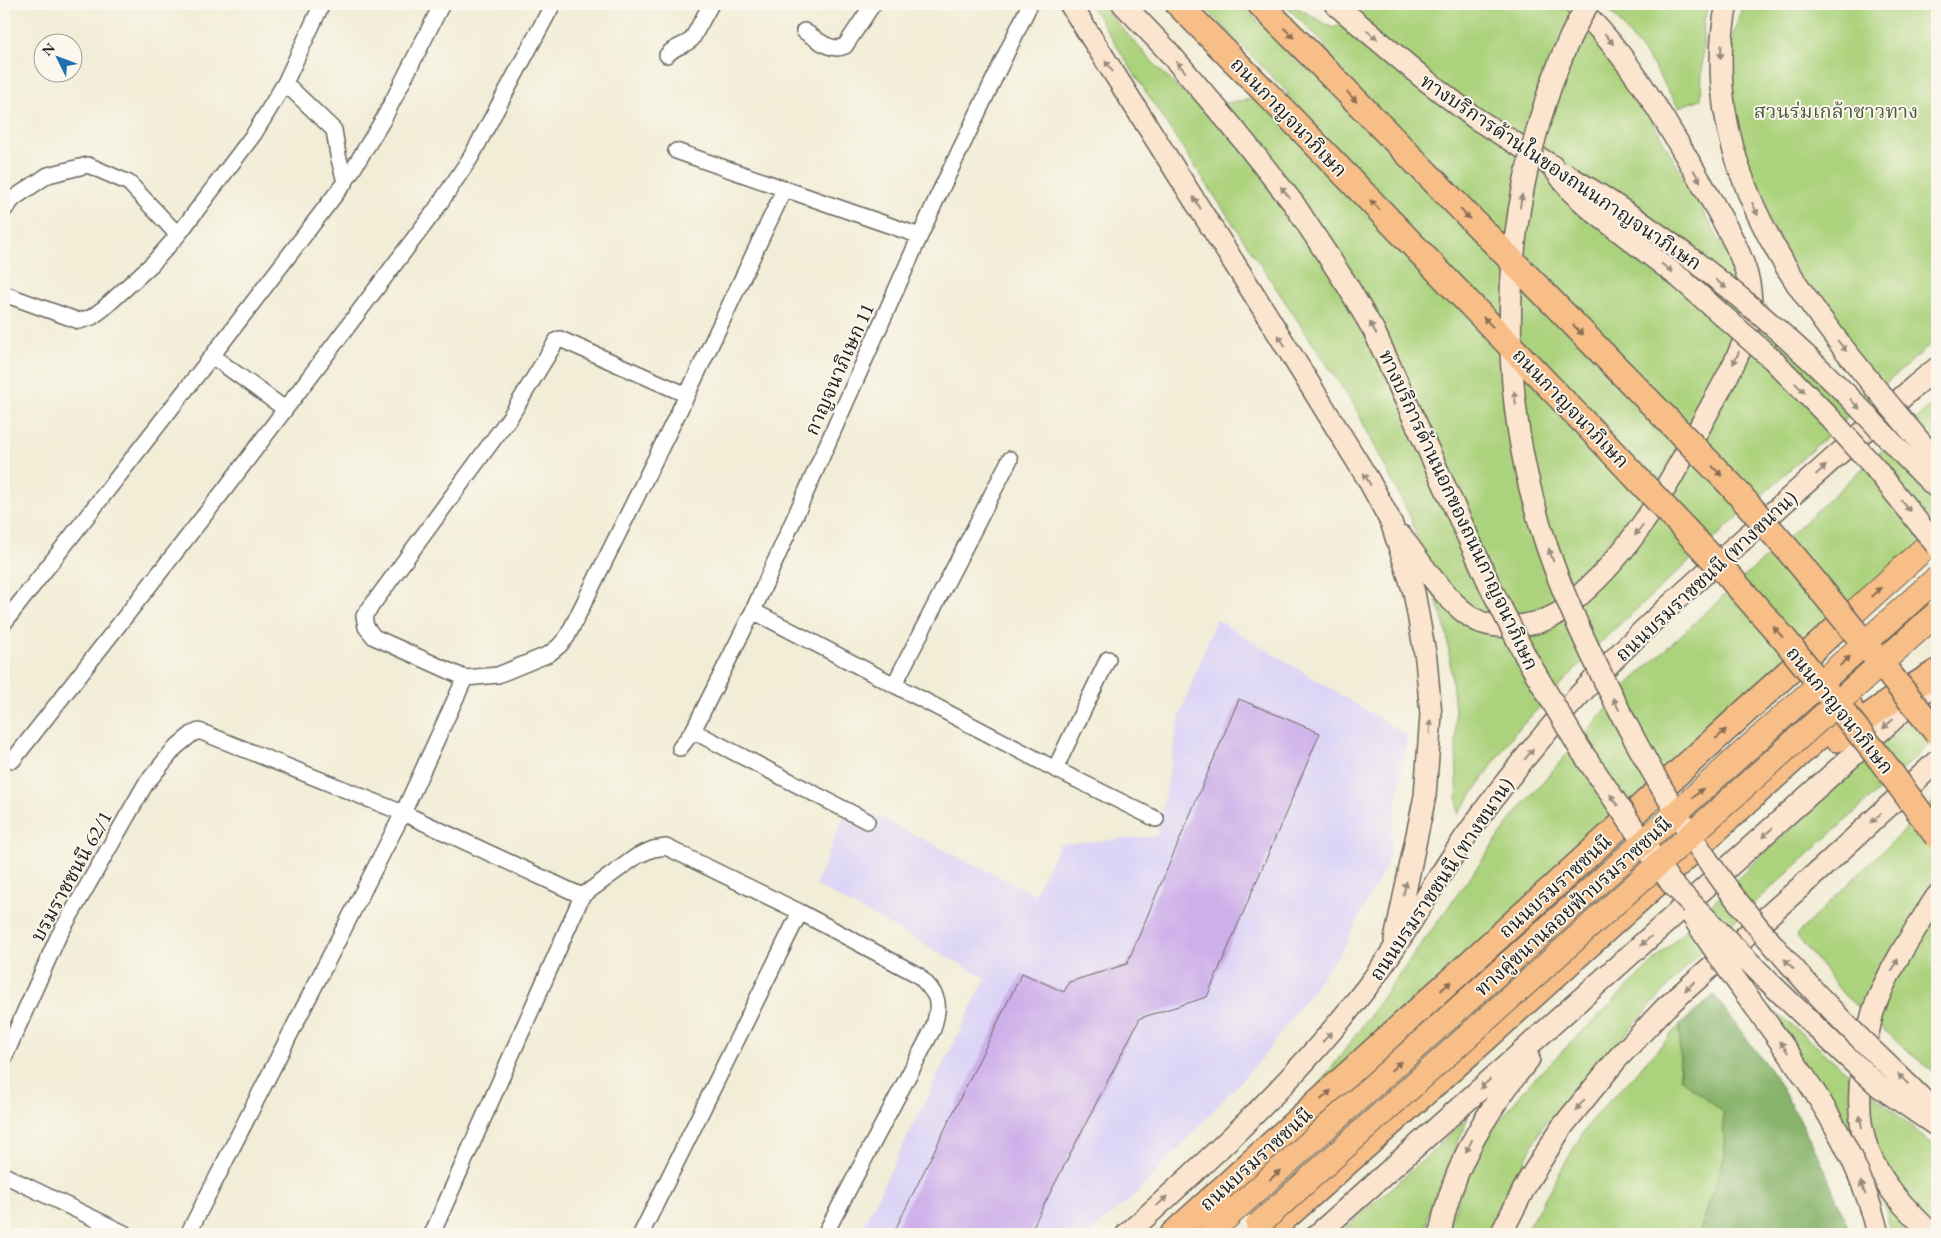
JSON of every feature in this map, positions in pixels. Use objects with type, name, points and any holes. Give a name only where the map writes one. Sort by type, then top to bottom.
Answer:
[{"type":"highway","name":"ถนนกาญจนาภิเษก","points":[[1178,4],[1576,413],[1728,574],[1785,640],[1882,761],[1937,836]]},
{"type":"highway","points":[[1260,4],[1730,484],[1815,582],[1937,734]]},
{"type":"highway","name":"ถนนบรมราชชนนี","points":[[1173,1234],[1840,625]]},
{"type":"highway","points":[[1748,800],[1892,700],[1937,672]]},
{"type":"highway","points":[[1266,1234],[1883,677]]},
{"type":"main road","points":[[1070,4],[1245,280],[1368,479],[1390,522],[1414,592],[1426,659],[1431,715],[1425,796],[1402,898],[1393,953]]},
{"type":"main road","name":"ทางบริการด้านนอกของถนนกาญจนาภิเษก","points":[[1123,4],[1166,49],[1231,125],[1294,204],[1342,278],[1374,331],[1493,592],[1526,656],[1580,749],[1671,883],[1768,981],[1842,1052],[1880,1086],[1937,1126]]},
{"type":"main road","name":"ทางบริการด้านในของถนนกาญจนาภิเษก","points":[[1335,4],[1423,78],[1475,118],[1596,192],[1681,251],[1741,300],[1840,388],[1937,488]]},
{"type":"main road","points":[[1390,522],[1452,601],[1468,615],[1483,623],[1502,626],[1533,624],[1559,613],[1592,585],[1644,524],[1726,379],[1740,349],[1750,318],[1750,288],[1743,265],[1724,222],[1676,140],[1620,52],[1576,4]]},
{"type":"main road","points":[[1588,4],[1578,20],[1560,62],[1540,119],[1523,187],[1516,233],[1512,279],[1511,332],[1514,389],[1527,474],[1540,526],[1599,672],[1638,748],[1669,801],[1702,850],[1734,896],[1775,948],[1835,1014],[1937,1114]]},
{"type":"main road","points":[[1727,4],[1720,66],[1724,110],[1733,150],[1746,188],[1762,224],[1786,268],[1826,325],[1927,450],[1937,466]]},
{"type":"main road","points":[[1552,166],[1572,192],[1593,211],[1680,278],[1772,359],[1830,418],[1875,468],[1937,546]]},
{"type":"main road","name":"ถนนบรมราชชนนี (ทางขนาน)","points":[[1126,1234],[1226,1142],[1299,1069],[1393,953],[1451,858],[1495,797],[1535,746],[1586,689],[1638,636],[1703,575],[1937,368]]},
{"type":"main road","name":"ถนนบรมราชชนนี","points":[[1840,625],[1937,537]]},
{"type":"main road","name":"ทางคู่ขนานลอยฟ้าบรมราชชนนี","points":[[1209,1234],[1937,578]]},
{"type":"main road","name":"ทางคู่ขนานลอยฟ้าบรมราชชนนี","points":[[1248,1234],[1937,613]]},
{"type":"main road","points":[[1883,677],[1937,628]]},
{"type":"main road","points":[[1318,1234],[1937,680]]},
{"type":"main road","points":[[1501,1234],[1528,1180],[1562,1127],[1617,1059],[1665,1008],[1937,762]]},
{"type":"main road","points":[[1671,883],[1709,944],[1802,1072],[1826,1112],[1845,1145],[1860,1179],[1878,1234]]},
{"type":"main road","points":[[1932,1234],[1896,1197],[1877,1169],[1868,1150],[1860,1122],[1859,1091],[1865,1048],[1873,1012],[1896,963],[1937,896]]},
{"type":"main road","points":[[1440,1234],[1454,1181],[1462,1160],[1478,1130],[1504,1090],[1570,1008]]},
{"type":"street","points":[[4,294],[79,321],[92,316],[104,308],[152,264],[178,236],[254,134],[284,83],[322,4]]},
{"type":"street","points":[[4,623],[345,182],[383,120],[442,4]]},
{"type":"street","points":[[13,760],[285,409],[434,212],[471,157],[553,4]]},
{"type":"street","points":[[667,55],[673,48],[688,43],[692,39],[711,4]]},
{"type":"street","points":[[804,32],[832,48],[839,49],[845,46],[873,4]]},
{"type":"street","name":"กาญจนาภิเษก 11","points":[[680,748],[693,731],[752,611],[920,236],[1030,4]]},
{"type":"street","points":[[284,83],[334,130],[345,182]]},
{"type":"street","points":[[676,151],[920,236]]},
{"type":"street","points":[[4,210],[14,198],[48,175],[88,165],[129,183],[178,236]]},
{"type":"street","points":[[686,395],[560,339],[557,340],[510,417],[364,616],[366,626],[374,637],[465,678],[498,675],[549,654],[559,646],[567,637],[686,395],[784,190]]},
{"type":"street","points":[[212,356],[285,409]]},
{"type":"street","points":[[894,685],[1010,459]]},
{"type":"street","points":[[752,611],[1055,769],[1156,819]]},
{"type":"street","points":[[1055,769],[1108,659]]},
{"type":"street","points":[[188,1234],[403,813],[465,678]]},
{"type":"street","name":"บรมราชชนนี 62/1","points":[[4,1058],[58,937],[144,785],[175,748],[192,734],[200,731],[403,813]]},
{"type":"street","points":[[693,731],[867,821]]},
{"type":"street","points":[[403,813],[582,896]]},
{"type":"street","points":[[432,1234],[582,896],[637,856],[653,849],[666,847],[800,912],[918,975],[936,997],[939,1010],[933,1029],[825,1234]]},
{"type":"street","points":[[641,1234],[800,912]]},
{"type":"street","points":[[4,1175],[126,1234]]},
{"type":"shaded area","points":[[1216,619],[1407,735],[1388,862],[1345,945],[1264,1056],[1136,1194],[1089,1234],[859,1234],[986,978],[815,885],[850,803],[1034,894],[1060,844],[1157,836],[1180,715]]},
{"type":"green space","points":[[1090,4],[1100,4],[1157,67],[1198,107],[1289,94],[1201,4],[1241,4],[1307,71],[1326,46],[1284,4],[1291,4],[1333,28],[1369,9],[1364,4],[1565,4],[1596,31],[1635,91],[1731,261],[1849,416],[1609,634],[1513,735],[1458,815],[1455,710],[1447,633],[1410,516],[1354,405],[1160,114]]},
{"type":"green space","points":[[1602,4],[1709,4],[1704,19],[1701,99],[1678,107],[1653,65],[1609,9]]},
{"type":"green space","name":"สวนร่มเกล้าชาวทาง","points":[[1743,4],[1937,4],[1937,339],[1868,399],[1757,200],[1733,108],[1730,45]]},
{"type":"green space","points":[[1937,400],[1937,534],[1307,1102],[1520,808],[1629,683]]},
{"type":"green space","points":[[1937,695],[1937,738],[1697,955],[1542,1126],[1489,1234],[1448,1234],[1449,1223],[1482,1143],[1530,1083],[1766,851]]},
{"type":"green space","points":[[1937,798],[1937,1076],[1844,995],[1796,935]]},
{"type":"green space","points":[[1714,995],[1776,1078],[1819,1156],[1851,1234],[1699,1234],[1725,1155],[1723,1112],[1680,1078],[1680,1025]]},
{"type":"green space","points":[[1770,1007],[1937,1148],[1937,1234],[1890,1234],[1887,1212]]},
{"type":"green space","points":[[1680,1025],[1680,1078],[1723,1112],[1725,1155],[1699,1234],[1524,1234],[1588,1124]]},
{"type":"green space","points":[[1468,1117],[1428,1215],[1426,1234],[1338,1234],[1428,1156]]},
{"type":"building","points":[[1239,699],[1320,733],[1207,997],[1140,1018],[1029,1234],[893,1234],[1022,973],[1064,992],[1069,982],[1127,964]]}]
